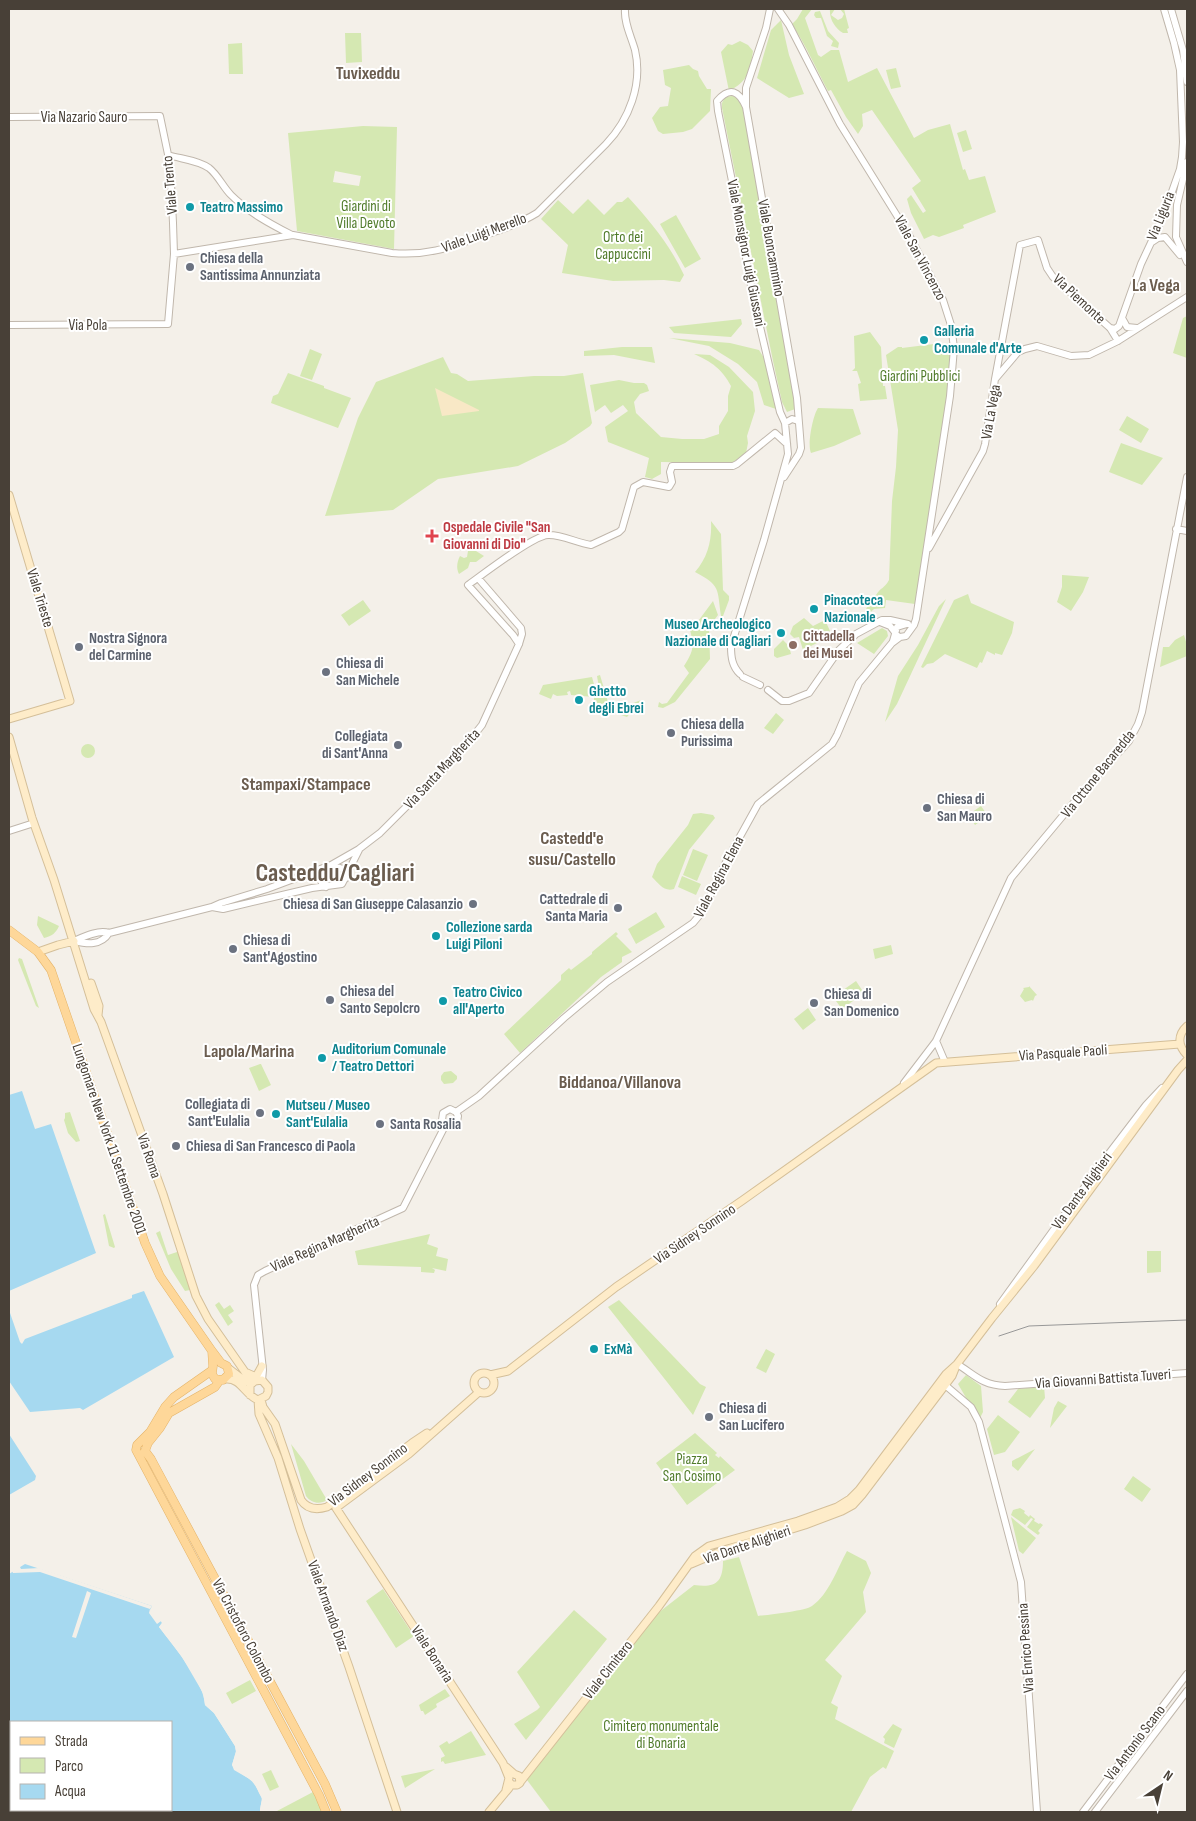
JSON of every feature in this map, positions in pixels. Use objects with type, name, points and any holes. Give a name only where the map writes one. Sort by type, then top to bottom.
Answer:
[{"type":"main road","name":"Viale Trieste","points":[[9,495],[70,701],[9,719]]},
{"type":"main road","name":"Via Roma","points":[[9,737],[34,823],[74,941],[94,1009],[98,1015],[161,1188],[197,1299],[208,1319],[245,1371],[251,1383]]},
{"type":"main road","name":"Lungomare New York 11 Settembre 2001","points":[[9,930],[38,952],[51,970],[146,1243],[160,1276],[212,1351],[215,1367]]},
{"type":"main road","points":[[38,952],[58,944],[74,941]]},
{"type":"main road","points":[[1187,1026],[1181,1034],[1180,1044],[1187,1055]]},
{"type":"main road","name":"Via Pasquale Paoli","points":[[945,1062],[1180,1044]]},
{"type":"main road","name":"Via Dante Alighieri","points":[[690,1564],[698,1552],[709,1546],[798,1521],[836,1508],[850,1499],[946,1374],[957,1364],[1034,1266],[1187,1060]]},
{"type":"main road","name":"Via Sidney Sonnino","points":[[490,1375],[508,1371],[616,1287],[743,1200],[936,1063],[945,1062]]},
{"type":"main road","name":"Via Dante Alighieri","points":[[690,1564],[724,1550],[833,1515],[853,1505],[952,1376],[957,1364]]},
{"type":"main road","points":[[245,1371],[254,1376],[262,1366]]},
{"type":"main road","points":[[142,1449],[164,1407],[174,1397],[215,1367],[228,1368],[244,1381],[251,1383],[262,1380],[268,1390],[266,1396],[259,1400],[250,1395],[235,1380],[215,1379],[215,1367]]},
{"type":"main road","points":[[142,1449],[168,1413],[214,1386],[229,1374],[228,1368]]},
{"type":"main road","points":[[482,1373],[490,1375],[494,1381],[492,1389],[486,1393],[479,1392],[474,1385],[475,1378],[482,1373]]},
{"type":"main road","points":[[250,1395],[249,1388],[251,1383]]},
{"type":"main road","name":"Via Sidney Sonnino","points":[[259,1400],[275,1424],[301,1500],[304,1504],[314,1509],[337,1505],[401,1460],[479,1392]]},
{"type":"main road","name":"Viale Armando Diaz","points":[[259,1400],[259,1414],[278,1458],[300,1529],[349,1667],[396,1812]]},
{"type":"main road","name":"Via Cristoforo Colombo","points":[[142,1449],[219,1608],[320,1795],[326,1812]]},
{"type":"main road","name":"Via Cristoforo Colombo","points":[[142,1449],[151,1459],[325,1784],[337,1812]]},
{"type":"main road","name":"Viale Bonaria","points":[[337,1505],[358,1536],[361,1546],[503,1763],[516,1779]]},
{"type":"main road","name":"Viale Cimitero","points":[[488,1812],[690,1564]]},
{"type":"street","name":"Viale Luigi Merello","points":[[174,254],[293,236],[408,255],[446,248],[511,226],[537,213],[613,136],[626,115],[635,90],[637,65],[624,9]]},
{"type":"street","name":"Viale Buoncammino","points":[[770,9],[766,28],[746,88],[746,108],[797,398],[801,448],[780,485]]},
{"type":"street","name":"Via Liguria","points":[[1113,329],[1119,326],[1141,264],[1164,218],[1180,169],[1183,142],[1180,70],[1164,9]]},
{"type":"street","points":[[1171,9],[1183,50],[1187,82]]},
{"type":"street","name":"Viale San Vincenzo","points":[[780,11],[840,124],[912,240],[943,300],[951,325],[954,348],[950,396],[916,619],[908,632]]},
{"type":"street","name":"Viale Monsignor Luigi Giussani","points":[[748,80],[740,90],[721,97],[717,102],[718,112],[753,297],[780,412],[785,423]]},
{"type":"street","points":[[734,93],[741,96],[746,108]]},
{"type":"street","name":"Via Nazario Sauro","points":[[9,117],[160,116]]},
{"type":"street","name":"Viale Trento","points":[[160,116],[170,164],[174,254],[168,324]]},
{"type":"street","points":[[168,155],[202,164],[210,169],[230,194],[269,223],[293,236]]},
{"type":"street","name":"Via Liguria","points":[[1187,162],[1177,205],[1176,237],[1187,262]]},
{"type":"street","points":[[267,240],[270,233],[269,223]]},
{"type":"street","points":[[279,238],[280,229]]},
{"type":"street","points":[[1151,242],[1158,238],[1166,237],[1187,262]]},
{"type":"street","name":"Via Piemonte","points":[[1000,357],[1020,244],[1038,240],[1047,268],[1054,278],[1113,329],[1118,341]]},
{"type":"street","name":"Via La Vega","points":[[926,552],[983,451],[995,379],[1018,352],[1031,346],[1046,348],[1064,354],[1089,355],[1118,341],[1187,296]]},
{"type":"street","points":[[1122,316],[1127,327],[1137,328]]},
{"type":"street","name":"Via Pola","points":[[9,325],[168,324]]},
{"type":"street","points":[[995,379],[1000,357],[1010,361]]},
{"type":"street","points":[[785,423],[792,419],[798,421]]},
{"type":"street","name":"Viale Buoncammino","points":[[760,685],[741,676],[736,670],[731,659],[731,646],[788,454],[785,423]]},
{"type":"street","points":[[519,644],[468,585],[529,543],[544,535],[553,535],[588,545],[619,532],[623,525],[634,487],[638,483],[648,482],[669,487],[672,482],[670,469],[672,466],[732,466],[775,433],[787,444]]},
{"type":"street","points":[[788,454],[793,462]]},
{"type":"street","name":"Via Ottone Bacaredda","points":[[899,1089],[936,1041],[1011,878],[1081,794],[1129,741],[1138,724],[1181,530],[1187,477]]},
{"type":"street","points":[[930,526],[939,531]]},
{"type":"street","points":[[478,578],[521,628],[522,634],[519,644]]},
{"type":"street","points":[[896,638],[899,626],[916,619]]},
{"type":"street","points":[[768,690],[782,701],[809,693],[845,642],[878,622],[890,620],[904,624],[908,628],[908,632],[905,637],[896,638]]},
{"type":"street","points":[[878,622],[887,624],[896,638]]},
{"type":"street","name":"Viale Regina Elena","points":[[456,1112],[479,1096],[564,1018],[607,982],[694,923],[703,911],[727,860],[758,804],[832,744],[856,686],[896,638]]},
{"type":"street","name":"Via Santa Margherita","points":[[331,865],[359,849],[380,833],[469,743],[482,725],[519,644]]},
{"type":"street","points":[[9,831],[34,823]]},
{"type":"street","points":[[212,907],[222,909],[312,888],[342,884],[346,880],[352,861],[359,849]]},
{"type":"street","points":[[74,941],[104,931],[109,934],[212,907],[331,865],[343,869],[346,880]]},
{"type":"street","points":[[322,869],[320,880],[326,886]]},
{"type":"street","points":[[936,1041],[945,1062]]},
{"type":"street","points":[[450,1109],[456,1112],[458,1116],[457,1122],[452,1126],[442,1120],[444,1113],[450,1109]]},
{"type":"street","name":"Viale Regina Margherita","points":[[262,1380],[254,1285],[257,1276],[265,1270],[403,1208],[446,1124]]},
{"type":"street","name":"Via Giovanni Battista Tuveri","points":[[957,1364],[992,1386],[1187,1373]]},
{"type":"street","name":"Via Enrico Pessina","points":[[945,1385],[970,1407],[978,1422],[1021,1582],[1037,1812]]},
{"type":"street","name":"Via Antonio Scano","points":[[1083,1812],[1187,1674]]},
{"type":"street","name":"Via Antonio Scano","points":[[1095,1812],[1187,1691]]},
{"type":"green space","points":[[803,9],[812,9],[805,18],[818,55],[821,57],[831,50],[839,50],[848,82],[877,68],[914,138],[928,130],[950,124],[963,170],[965,169],[969,180],[985,176],[996,212],[963,225],[964,228],[939,237],[933,235],[924,239],[911,213],[907,199],[911,195],[923,213],[926,211],[912,188],[921,181],[872,110],[862,114],[863,126],[858,134],[831,90],[828,91],[792,24]]},
{"type":"green space","points":[[830,9],[835,9],[831,15],[838,20],[844,14],[840,9],[844,9],[849,28],[847,29],[848,33],[843,33],[837,29],[830,16]]},
{"type":"green space","points":[[820,11],[828,31],[839,43],[838,48],[831,46],[833,41],[827,36],[821,18],[816,18],[814,15],[815,12]]},
{"type":"green space","points":[[781,20],[789,55],[804,94],[789,98],[757,78],[771,30]]},
{"type":"green space","points":[[345,33],[361,33],[362,62],[346,63]]},
{"type":"green space","points":[[740,41],[748,45],[753,51],[751,65],[744,79],[729,91],[721,52],[728,44],[732,45]]},
{"type":"green space","points":[[242,43],[243,74],[229,74],[228,44]]},
{"type":"green space","points":[[689,65],[698,71],[707,89],[711,89],[710,111],[692,129],[663,134],[658,131],[652,118],[660,107],[668,106],[671,88],[665,85],[663,70]]},
{"type":"green space","points":[[896,68],[901,87],[891,89],[886,70]]},
{"type":"green space","points":[[732,96],[738,98],[742,103],[795,395],[795,409],[787,412],[782,402],[773,361],[722,108],[725,97]]},
{"type":"green space","name":"Giardini di Villa Devoto","points":[[363,126],[397,127],[394,249],[297,231],[288,133]],"holes":[[[335,171],[361,176],[359,186],[333,182]]]},
{"type":"green space","points":[[966,130],[972,149],[963,152],[957,133]]},
{"type":"green space","name":"Orto dei Cappuccini","points":[[628,197],[666,243],[684,275],[680,282],[664,280],[613,281],[562,273],[568,245],[541,219],[558,200],[573,214],[588,199],[604,215],[617,202],[622,202]]},
{"type":"green space","points":[[676,215],[701,259],[685,268],[660,224]]},
{"type":"green space","points":[[1187,316],[1187,358],[1173,353],[1183,318]]},
{"type":"green space","points":[[741,319],[742,324],[731,337],[674,333],[669,327]]},
{"type":"green space","points":[[870,332],[881,347],[883,386],[885,386],[887,399],[860,401],[858,384],[861,383],[857,371],[852,371],[855,368],[854,336]]},
{"type":"green space","points":[[669,338],[730,343],[759,350],[764,358],[776,409],[764,405],[757,382],[738,364],[709,346]]},
{"type":"green space","name":"Giardini Pubblici","points":[[951,343],[948,395],[915,604],[886,600],[885,608],[874,609],[862,620],[861,618],[871,596],[876,595],[889,580],[892,501],[898,430],[886,355],[898,347]]},
{"type":"green space","points":[[622,347],[652,347],[655,363],[614,355],[584,356],[584,351]]},
{"type":"green space","points":[[310,349],[322,354],[312,380],[300,376]]},
{"type":"green space","points":[[694,354],[710,355],[729,367],[753,392],[755,411],[747,436],[746,453],[732,463],[661,462],[661,474],[652,479],[645,477],[649,458],[608,442],[605,427],[628,411],[623,405],[611,413],[605,405],[595,412],[590,385],[619,380],[644,383],[649,391],[640,394],[634,402],[636,413],[661,437],[704,439],[719,434],[719,426],[728,411],[728,396],[731,386],[716,367]]},
{"type":"green space","points":[[443,357],[451,373],[457,374],[468,381],[534,376],[564,376],[583,373],[592,423],[565,443],[518,466],[438,479],[393,510],[325,516],[358,418],[376,382]]},
{"type":"green space","points":[[288,373],[351,398],[338,428],[271,403],[273,396],[278,394]]},
{"type":"green space","points":[[818,408],[853,409],[861,434],[834,446],[811,453],[811,430]]},
{"type":"green space","points":[[1127,416],[1149,429],[1141,443],[1119,430]]},
{"type":"green space","points":[[1121,443],[1163,458],[1142,485],[1109,472]]},
{"type":"green space","points":[[711,521],[721,534],[723,590],[729,596],[723,616],[721,616],[718,593],[714,585],[695,572],[708,548],[711,535]]},
{"type":"green space","points":[[468,551],[476,551],[484,556],[476,562],[470,562],[468,568],[459,574],[457,567],[459,558],[460,556],[467,557]]},
{"type":"green space","points":[[1062,575],[1089,577],[1083,592],[1071,611],[1057,602],[1062,587]]},
{"type":"green space","points":[[968,594],[971,603],[1014,622],[1012,633],[1002,655],[995,653],[995,655],[987,651],[982,663],[980,662],[977,668],[945,654],[933,663],[927,664],[923,668],[921,667],[954,600]]},
{"type":"green space","points":[[946,599],[897,704],[885,722],[898,676],[918,645],[939,606]]},
{"type":"green space","points":[[363,600],[371,611],[349,626],[341,615]]},
{"type":"green space","points":[[713,601],[718,615],[709,627],[710,659],[675,702],[663,708],[658,707],[659,702],[662,704],[667,703],[689,673],[684,666],[692,647],[689,626],[696,624]]},
{"type":"green space","points":[[804,618],[813,626],[825,620],[830,631],[827,634],[829,637],[826,642],[823,640],[803,650],[799,637],[794,638],[790,634],[793,626]]},
{"type":"green space","points":[[882,628],[887,631],[888,636],[874,654],[857,643]]},
{"type":"green space","points":[[1184,635],[1187,645],[1187,656],[1160,667],[1163,647],[1169,647],[1175,640]]},
{"type":"green space","points":[[783,640],[789,646],[791,654],[777,658],[774,656],[774,649]]},
{"type":"green space","points":[[600,675],[608,702],[621,708],[641,700],[627,717],[594,706],[594,697],[571,695],[570,691],[567,692],[568,695],[557,696],[553,694],[551,699],[539,694],[543,685],[592,677],[597,695],[600,693],[597,676]]},
{"type":"green space","points":[[776,713],[784,720],[773,734],[764,728]]},
{"type":"green space","points":[[85,744],[91,744],[95,751],[91,758],[85,758],[81,754],[81,748]]},
{"type":"green space","points":[[981,806],[988,816],[975,825],[968,815]]},
{"type":"green space","points":[[693,814],[713,815],[715,818],[689,850],[674,889],[664,888],[652,877],[657,864],[688,825]]},
{"type":"green space","points":[[693,849],[708,855],[697,881],[683,875]]},
{"type":"green space","points":[[682,876],[701,884],[696,895],[678,887]]},
{"type":"green space","points":[[656,912],[665,927],[636,944],[628,929]]},
{"type":"green space","points":[[38,916],[59,926],[55,932],[44,938],[37,925]]},
{"type":"green space","points":[[616,932],[618,934],[616,936],[632,952],[622,957],[622,962],[601,977],[520,1053],[504,1034],[561,980],[561,975],[592,954]]},
{"type":"green space","points":[[891,945],[893,954],[875,959],[873,949]]},
{"type":"green space","points":[[19,958],[22,959],[39,1008],[36,1006],[18,960]]},
{"type":"green space","points":[[856,981],[864,993],[842,1009],[833,997]]},
{"type":"green space","points":[[1029,986],[1037,995],[1033,1001],[1025,1002],[1020,996],[1023,988]]},
{"type":"green space","points":[[808,1008],[816,1020],[803,1030],[794,1019]]},
{"type":"green space","points":[[261,1064],[271,1085],[259,1091],[249,1068]]},
{"type":"green space","points":[[451,1071],[457,1076],[457,1079],[453,1083],[444,1084],[441,1076],[444,1072]]},
{"type":"green space","points":[[70,1112],[80,1141],[76,1142],[68,1133],[64,1120],[65,1113]]},
{"type":"green space","points":[[105,1214],[114,1248],[109,1246],[103,1215]]},
{"type":"green space","points":[[160,1231],[168,1255],[180,1251],[190,1290],[185,1291],[171,1269],[156,1233]]},
{"type":"green space","points":[[430,1234],[427,1244],[438,1248],[436,1256],[448,1259],[446,1271],[432,1268],[435,1270],[434,1273],[421,1272],[421,1267],[358,1265],[355,1251]]},
{"type":"green space","points":[[1147,1251],[1161,1251],[1161,1272],[1147,1273]]},
{"type":"green space","points":[[619,1300],[700,1384],[706,1387],[693,1415],[608,1307]]},
{"type":"green space","points":[[219,1302],[224,1309],[230,1305],[234,1311],[228,1315],[233,1322],[228,1326],[215,1305]]},
{"type":"green space","points":[[766,1349],[775,1354],[766,1373],[756,1368]]},
{"type":"green space","points":[[966,1375],[981,1386],[983,1412],[979,1420],[958,1384]]},
{"type":"green space","points":[[1044,1386],[1045,1398],[1030,1418],[1008,1402],[1018,1389]]},
{"type":"green space","points":[[1058,1401],[1067,1406],[1050,1428],[1054,1408]]},
{"type":"green space","points":[[998,1415],[1020,1432],[1005,1452],[994,1455],[987,1429]]},
{"type":"green space","name":"Piazza San Cosimo","points":[[695,1433],[717,1453],[715,1455],[719,1458],[720,1456],[735,1470],[687,1505],[656,1463]]},
{"type":"green space","points":[[291,1444],[304,1461],[327,1500],[316,1502],[306,1496]]},
{"type":"green space","points":[[1035,1449],[1018,1471],[1012,1466],[1012,1461]]},
{"type":"green space","points":[[1133,1476],[1151,1489],[1142,1502],[1124,1489]]},
{"type":"green space","points":[[1020,1508],[1029,1517],[1030,1515],[1035,1519],[1034,1521],[1043,1525],[1038,1531],[1040,1533],[1038,1535],[1027,1527],[1033,1519],[1031,1518],[1025,1525],[1011,1515],[1013,1510]]},
{"type":"green space","points":[[1011,1517],[1036,1538],[1023,1554],[1019,1551]]},
{"type":"green space","name":"Cimitero monumentale di Bonaria","points":[[847,1551],[866,1561],[871,1573],[863,1592],[866,1612],[825,1660],[842,1676],[831,1703],[838,1707],[835,1719],[894,1751],[886,1769],[883,1767],[870,1777],[851,1812],[551,1812],[527,1780],[658,1613],[694,1585],[712,1585],[719,1579],[723,1568],[723,1561],[739,1557],[758,1616],[802,1610],[812,1606],[823,1595]]},
{"type":"green space","points":[[383,1589],[414,1636],[396,1648],[366,1601]]},
{"type":"green space","points":[[574,1610],[607,1639],[526,1740],[514,1724],[540,1707],[517,1672]]},
{"type":"green space","points":[[250,1680],[256,1691],[232,1704],[226,1693]]},
{"type":"green space","points":[[445,1689],[450,1696],[436,1704],[437,1707],[425,1715],[419,1705]]},
{"type":"green space","points":[[893,1724],[902,1729],[894,1748],[884,1743],[885,1739],[883,1737]]},
{"type":"green space","points":[[471,1731],[486,1755],[445,1764],[443,1761],[441,1762],[441,1758],[445,1756],[439,1746],[447,1741],[449,1744]]},
{"type":"green space","points":[[435,1769],[405,1788],[401,1776]]},
{"type":"green space","points":[[271,1770],[279,1787],[270,1791],[262,1774]]},
{"type":"green space","points":[[313,1792],[322,1812],[277,1811]]},
{"type":"sand","points":[[435,388],[479,410],[479,411],[442,416]]},
{"type":"water","points":[[22,1091],[35,1129],[51,1124],[96,1253],[9,1291],[9,1095]]},
{"type":"water","points":[[144,1291],[174,1357],[83,1410],[80,1408],[30,1412],[9,1381],[9,1310],[22,1344],[25,1339],[132,1298],[132,1295]]},
{"type":"water","points":[[9,1434],[36,1476],[35,1480],[9,1495]]},
{"type":"water","points":[[25,1564],[152,1606],[150,1610],[157,1623],[161,1621],[162,1623],[159,1627],[180,1654],[200,1686],[205,1705],[214,1713],[235,1746],[236,1751],[232,1765],[253,1783],[262,1799],[260,1812],[9,1812],[9,1574]]},
{"type":"pier","points":[[19,1565],[21,1569],[39,1568],[152,1606],[150,1609],[40,1572],[13,1573],[11,1569]]},
{"type":"pier","points":[[87,1591],[91,1593],[76,1638],[72,1637]]},
{"type":"pier","points":[[150,1609],[157,1620],[160,1619],[165,1623],[162,1627],[184,1656],[208,1697],[208,1704],[216,1712],[237,1745],[239,1752],[234,1765],[256,1780],[264,1797],[263,1812],[260,1812],[262,1798],[253,1781],[234,1770],[232,1765],[236,1752],[235,1746],[214,1713],[205,1705],[203,1693],[182,1657],[159,1627],[162,1623],[161,1621],[157,1624],[149,1613]]},
{"type":"tram line","points":[[999,1336],[1029,1326],[1187,1320]]},
{"type":"place","name":"Teatro Massimo","points":[[190,207]]},
{"type":"place","name":"Chiesa della Santissima Annunziata","points":[[190,267]]},
{"type":"place","name":"Galleria Comunale d'Arte","points":[[924,340]]},
{"type":"place","name":"Ospedale Civile \"San Giovanni di Dio\"","points":[[432,536]]},
{"type":"place","name":"Pinacoteca Nazionale","points":[[814,609]]},
{"type":"place","name":"Museo Archeologico Nazionale di Cagliari","points":[[781,633]]},
{"type":"place","name":"Cittadella dei Musei","points":[[793,645]]},
{"type":"place","name":"Nostra Signora del Carmine","points":[[79,647]]},
{"type":"place","name":"Chiesa di San Michele","points":[[326,672]]},
{"type":"place","name":"Ghetto degli Ebrei","points":[[579,700]]},
{"type":"place","name":"Chiesa della Purissima","points":[[671,733]]},
{"type":"place","name":"Collegiata di Sant'Anna","points":[[398,745]]},
{"type":"place","name":"Chiesa di San Mauro","points":[[927,808]]},
{"type":"place","name":"Chiesa di San Giuseppe Calasanzio","points":[[473,904]]},
{"type":"place","name":"Cattedrale di Santa Maria","points":[[618,908]]},
{"type":"place","name":"Collezione sarda Luigi Piloni","points":[[436,936]]},
{"type":"place","name":"Chiesa di Sant'Agostino","points":[[233,949]]},
{"type":"place","name":"Chiesa del Santo Sepolcro","points":[[330,1000]]},
{"type":"place","name":"Teatro Civico all'Aperto","points":[[443,1001]]},
{"type":"place","name":"Chiesa di San Domenico","points":[[814,1003]]},
{"type":"place","name":"Auditorium Comunale / Teatro Dettori","points":[[322,1058]]},
{"type":"place","name":"Collegiata di Sant'Eulalia","points":[[260,1113]]},
{"type":"place","name":"Mutseu / Museo Sant'Eulalia","points":[[276,1114]]},
{"type":"place","name":"Santa Rosalia","points":[[380,1124]]},
{"type":"place","name":"Chiesa di San Francesco di Paola","points":[[176,1146]]},
{"type":"place","name":"ExMà","points":[[594,1349]]},
{"type":"place","name":"Chiesa di San Lucifero","points":[[709,1417]]},
{"type":"district","name":"Tuvixeddu","points":[[368,73]]},
{"type":"district","name":"La Vega","points":[[1156,285]]},
{"type":"district","name":"Stampaxi/Stampace","points":[[306,784]]},
{"type":"district","name":"Castedd'e susu/Castello","points":[[572,848]]},
{"type":"district","name":"Casteddu/Cagliari","points":[[335,873]]},
{"type":"district","name":"Lapola/Marina","points":[[249,1051]]},
{"type":"district","name":"Biddanoa/Villanova","points":[[620,1082]]}]
